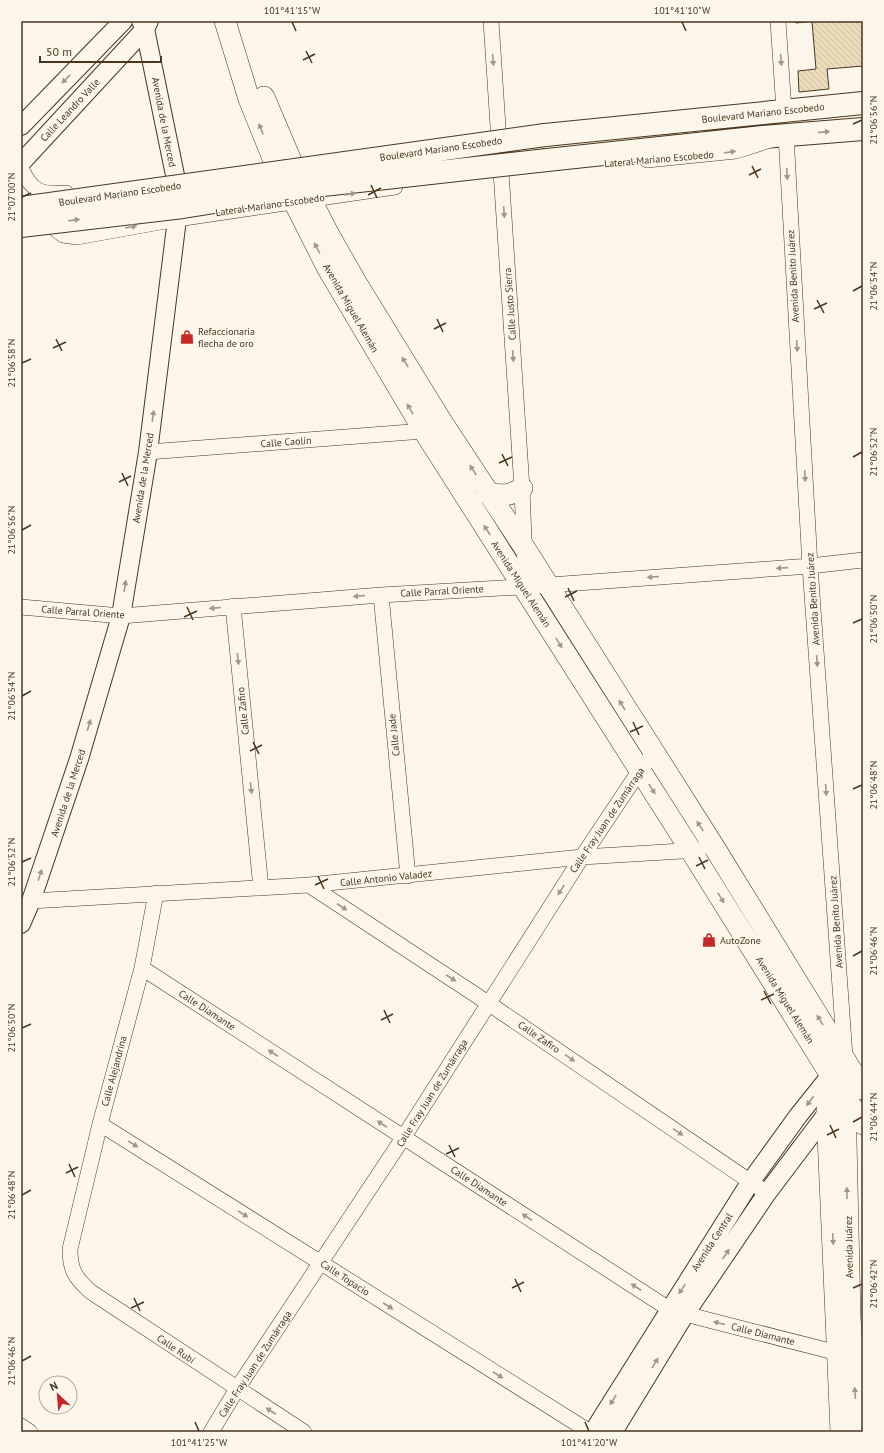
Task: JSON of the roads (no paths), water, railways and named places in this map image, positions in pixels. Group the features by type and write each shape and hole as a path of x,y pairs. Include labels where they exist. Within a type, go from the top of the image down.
{"main road":[{"name":"Avenida Miguel Alemán","path":"225,21 240,72 303,201 328,269 424,432 690,849 838,1068 856,1089 863,1124"},
{"name":"Avenida Miguel Alemán","path":"238,21 266,102 284,164"},
{"name":"Boulevard Mariano Escobedo","path":"21,208 537,132 761,114 863,102"},
{"name":"Boulevard Mariano Escobedo","path":"21,226 183,207 314,186 539,164 786,135 863,129"},
{"name":"Avenida Miguel Alemán","path":"303,201 329,235 353,278 487,492 524,547 653,754 716,850 838,1068"},
{"path":"487,492 505,495 513,494 522,488"},
{"name":"Avenida Juárez","path":"838,1068 827,1112 841,1432"},
{"name":"Avenida Juárez","path":"856,1089 858,1432"}],"street":[{"path":"23,118 123,21"},
{"name":"Calle Justo Sierra","path":"491,21 522,488 524,587"},
{"path":"778,21 784,111"},
{"name":"Calle Leandro Valle","path":"21,163 145,24"},
{"name":"Avenida de la Merced","path":"21,924 31,901 79,759 121,616 148,452 177,219 176,180 145,24"},
{"path":"21,168 27,181 35,190 53,194 176,180 499,135 537,132"},
{"path":"537,132 523,136 520,149 539,164"},
{"name":"Avenida Benito Juárez","path":"786,135 838,1068"},
{"name":"Lateral Mariano Escobedo","path":"21,202 59,232 69,237 177,219 501,174 539,164"},
{"name":"Calle Caolín","path":"148,452 424,432"},
{"name":"Calle Parral Oriente","path":"21,607 121,616 381,594 524,587 810,566 863,560"},
{"name":"Calle Jade","path":"381,594 408,876"},
{"name":"Calle Zafiro","path":"233,606 260,888"},
{"name":"Calle Fray Juan de Zumárraga","path":"211,1432 237,1389 403,1138 488,1002 582,857 640,770 653,754"},
{"name":"Calle Antonio Valadez","path":"31,901 309,886 582,857 690,849 716,850"},
{"name":"Calle Zafiro","path":"309,886 488,1002 767,1193"},
{"name":"Calle Alejandrina","path":"70,1249 100,1124 142,968 156,894"},
{"name":"Calle Diamante","path":"142,968 403,1138 677,1312 838,1353"},
{"name":"Avenida Central","path":"612,1432 750,1181 838,1068"},
{"name":"Avenida Central","path":"592,1432 677,1312 827,1112 856,1089"},
{"name":"Calle Topacio","path":"100,1124 592,1432"},
{"name":"Calle Rubí","path":"70,1249 70,1263 74,1273 79,1282 91,1292 304,1432"},
{"path":"21,1426 30,1432"}],"place":[{"name":"Refaccionaria flecha de oro","path":"187,337"},
{"name":"AutoZone","path":"709,940"}]}
